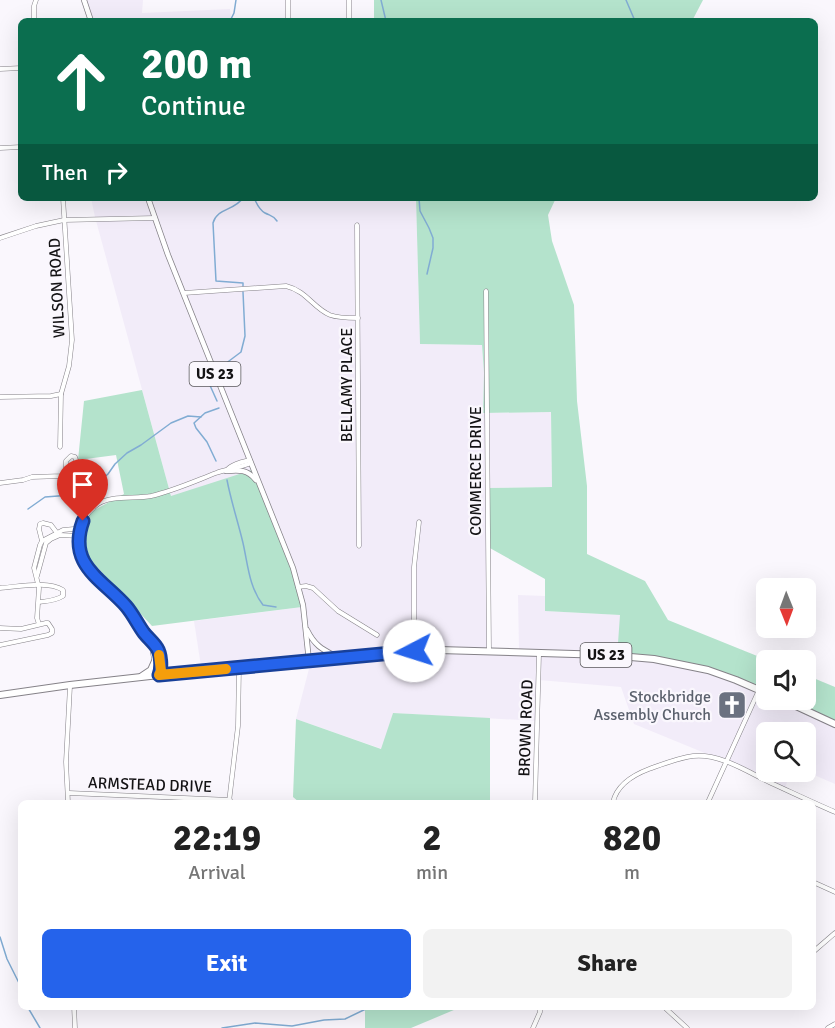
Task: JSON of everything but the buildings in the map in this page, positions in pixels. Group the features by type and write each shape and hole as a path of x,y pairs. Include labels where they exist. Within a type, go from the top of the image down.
{"highway":[{"name":"US 23","path":"309,661 414,651 607,655 659,660 708,670 756,689"},
{"path":"140,677 151,670 155,661"},
{"path":"0,695 140,677 309,661"},
{"path":"805,710 835,724"}],"main road":[{"path":"84,0 90,18"},
{"name":"US 23","path":"149,201 292,568 306,627 309,661"},
{"path":"226,471 240,470 250,473 258,483"},
{"name":"US 23","path":"306,627 317,646 338,657"}],"street":[{"path":"34,18 36,0"},
{"path":"288,0 288,18"},
{"path":"349,0 349,18"},
{"path":"0,69 18,68"},
{"path":"0,148 18,147"},
{"name":"WILSON ROAD","path":"60,447 61,394 69,366 72,340 63,201"},
{"path":"0,238 64,220 155,218"},
{"name":"BELLAMY PLACE","path":"357,225 359,546"},
{"path":"184,293 286,286 305,295 331,316 358,318"},
{"name":"COMMERCE DRIVE","path":"486,291 489,651"},
{"path":"0,397 61,394"},
{"path":"0,483 32,477 66,475 72,473 78,465 75,457 68,457 66,461 66,475"},
{"path":"159,675 161,671 156,647 126,607 88,570 81,553 78,536 83,521 104,500 152,496 219,472 243,466 250,461"},
{"path":"414,651 414,567 419,522"},
{"path":"39,624 37,618 39,585 34,571 42,541 40,524 51,525 57,533"},
{"path":"42,541 69,529 80,531"},
{"path":"37,577 45,545 51,539 60,535 78,536"},
{"path":"0,588 39,585 59,587 63,590 63,596 55,601 39,602"},
{"path":"298,587 306,585 313,588 338,611 377,635"},
{"path":"0,628 21,629 48,623 52,629 52,633 48,635 0,645"},
{"path":"151,642 159,675"},
{"name":"BROWN ROAD","path":"535,800 539,654"},
{"path":"230,800 238,726 239,669"},
{"path":"68,800 66,762 70,685"},
{"path":"709,800 756,697"},
{"path":"613,800 622,785 638,773 693,756 709,756 726,762 809,800"},
{"name":"ARMSTEAD DRIVE","path":"69,793 210,800"},
{"path":"816,803 835,812"},
{"path":"816,883 835,892"},
{"path":"816,949 835,933"},
{"path":"74,1010 75,1028"},
{"path":"533,1028 540,1010"},
{"path":"667,1010 687,1028"},
{"path":"828,1028 835,1024"}],"shaded area":[{"path":"85,0 143,0 142,13 230,9 231,18 91,18"},
{"path":"92,201 416,201 420,344 482,345 483,413 551,412 552,487 489,488 489,651 519,650 518,595 545,596 545,611 620,615 687,664 756,687 756,710 810,710 835,721 835,784 816,776 816,722 756,722 756,776 634,724 621,687 539,680 539,721 393,713 382,749 296,719 311,661 202,673 194,621 302,607 171,496"},
{"path":"770,782 787,782 785,789"}],"green space":[{"path":"374,0 703,0 694,18 374,18"},
{"path":"416,201 555,201 548,215 552,241 574,305 577,401 587,486 587,554 645,581 668,620 756,656 756,687 687,664 617,657 620,615 545,611 545,579 488,547 489,488 552,487 551,412 483,413 482,345 420,344"},
{"path":"142,390 171,496 255,469 287,553 302,607 152,626 82,551 89,513 124,494 116,455 78,460 84,401"},
{"path":"816,679 835,687 835,721 810,710 816,710"},
{"path":"393,713 490,718 490,800 297,800 293,797 296,719 381,749"},
{"path":"365,1010 454,1010 411,1028 365,1028"}],"waterway":[{"path":"232,18 236,0"},
{"path":"381,0 385,18"},
{"path":"626,0 634,18"},
{"path":"240,201 218,215 213,223 216,281 243,283 243,286"},
{"path":"255,201 261,210 277,221"},
{"path":"419,201 420,211 433,238 427,274"},
{"path":"220,370 241,352 245,336 243,292"},
{"path":"212,377 208,381 217,401"},
{"path":"216,461 194,423 205,413 219,408"},
{"path":"28,509 45,497 71,495 100,481 127,453 171,423 188,416 201,417"},
{"path":"227,480 255,591 263,605 276,607"},
{"path":"0,937 7,959 18,981"},
{"path":"29,1010 40,1028"},
{"path":"222,1028 255,1023 292,1026 345,1019 364,1010"}],"slow traffic":[{"path":"159,655 161,671 159,675 226,669"}],"place":[{"name":"Stockbridge Assembly Church","path":"732,705"}],"route":[{"path":"83,521 78,541 88,570 126,607 156,647 160,661 159,675 414,651"}]}
